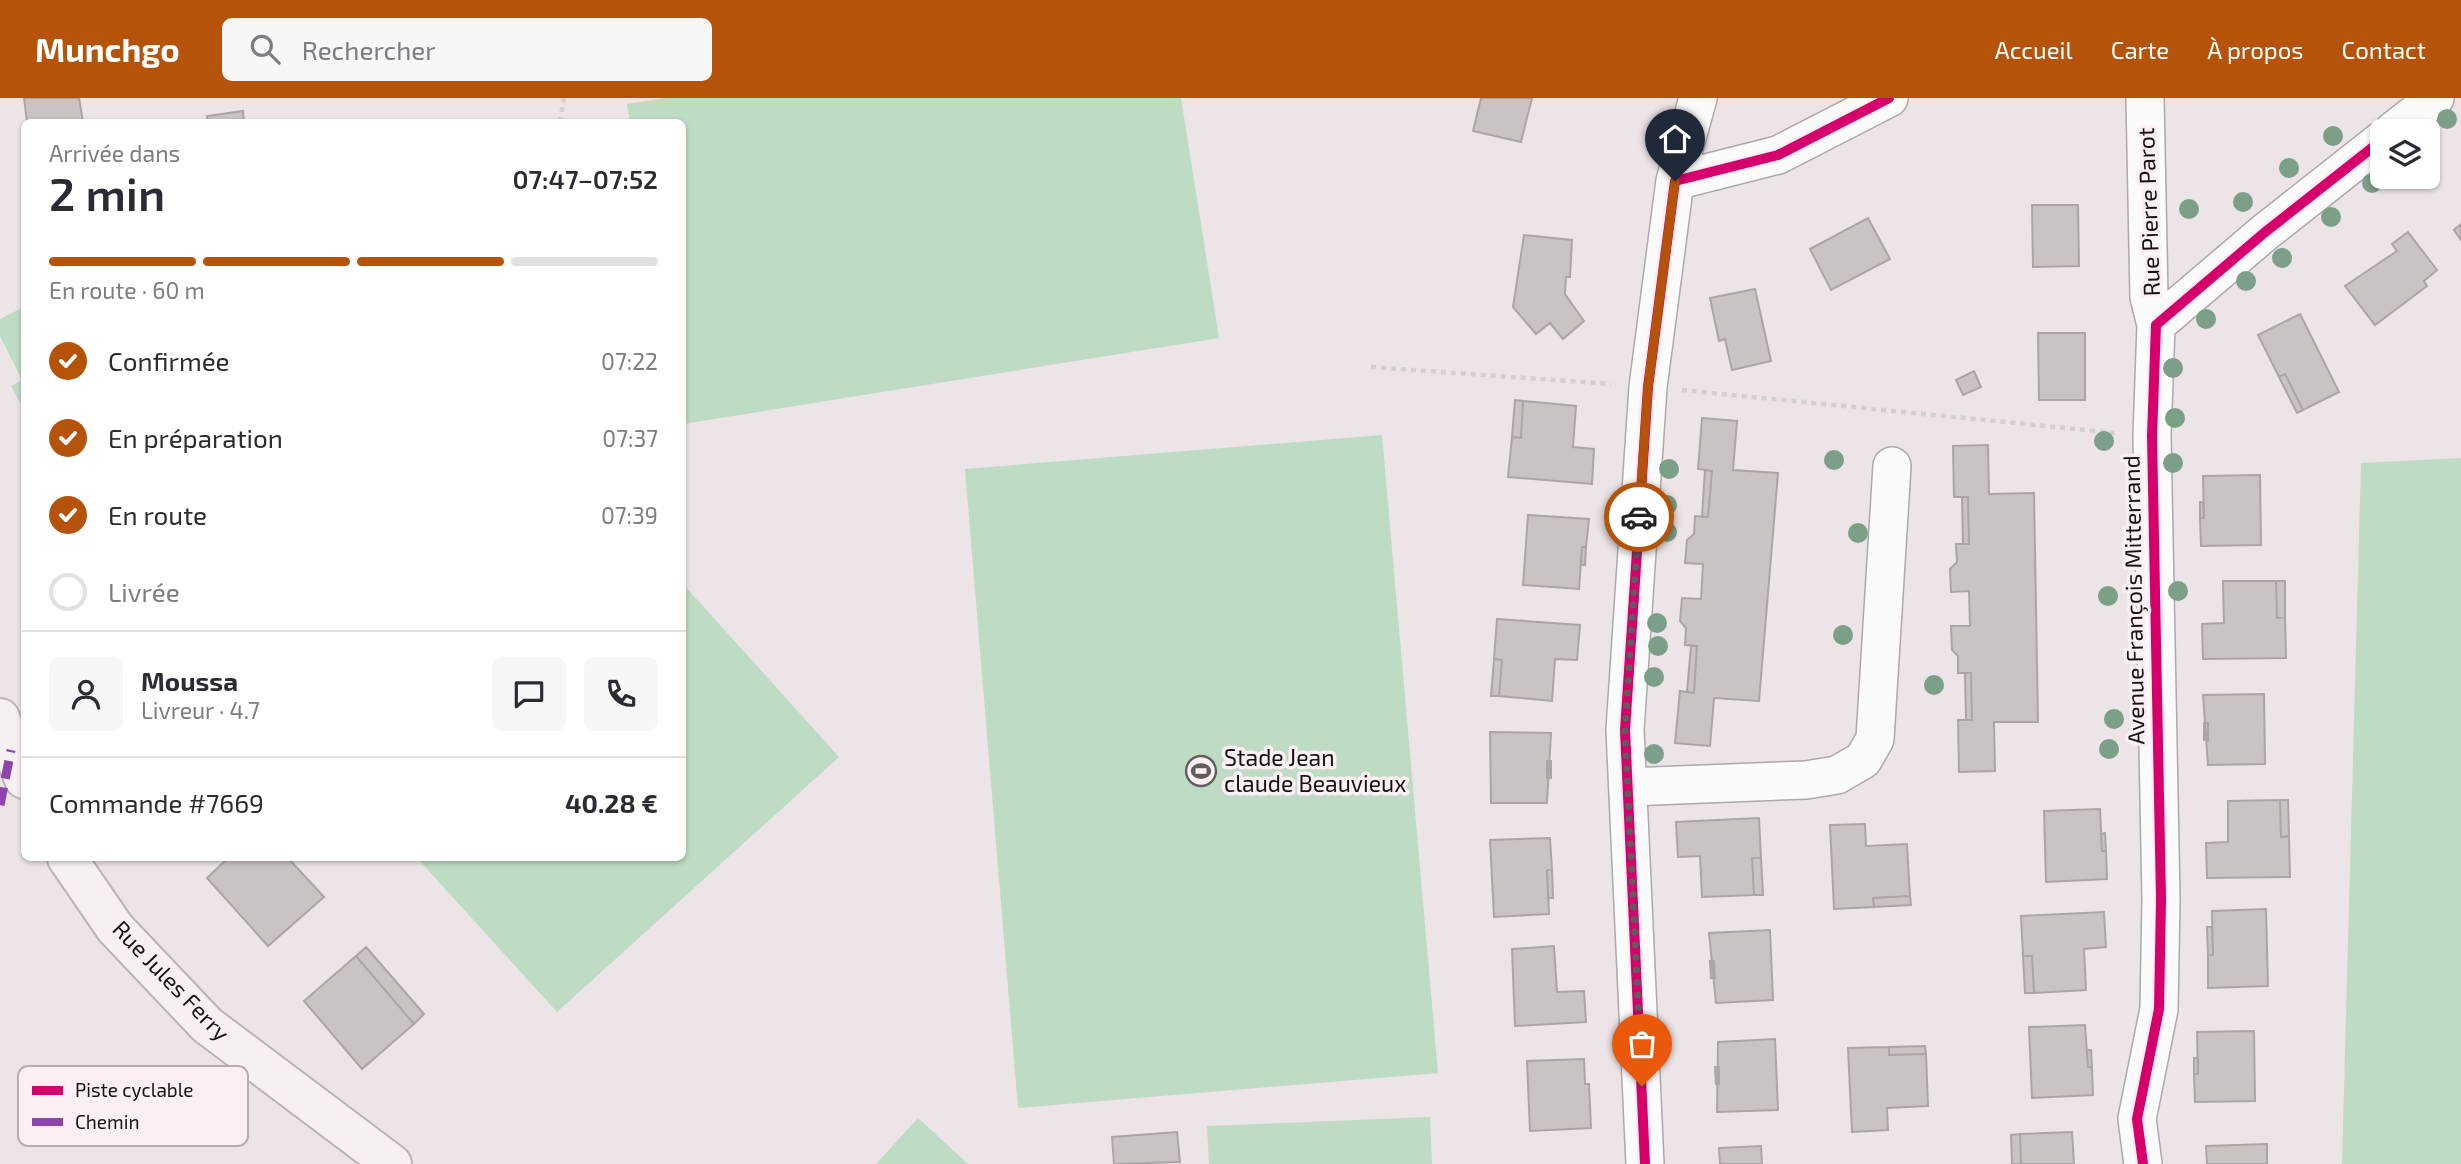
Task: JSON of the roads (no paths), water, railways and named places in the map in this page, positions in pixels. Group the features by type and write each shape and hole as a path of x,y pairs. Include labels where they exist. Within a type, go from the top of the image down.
{"main road":[{"path":"0,718 21,771"},
{"name":"Rue Jules Ferry","path":"69,861 115,928 207,1025 392,1164"}],"street":[{"path":"1645,1164 1625,730 1648,387 1675,181 1699,98"},
{"path":"1675,181 1778,155 1889,98"},
{"name":"Rue Pierre Parot","path":"2146,98 2148,297 2156,325"},
{"path":"2408,119 2435,98"},
{"path":"2156,325 2264,233 2370,149"},
{"name":"Avenue François Mitterrand","path":"2143,1164 2137,1119 2159,1009 2161,899 2152,436 2156,325"},
{"path":"1628,787 1805,780 1837,775 1863,760 1875,739 1892,466"}],"place":[{"name":"Stade Jean claude Beauvieux","path":"1201,771"}]}
